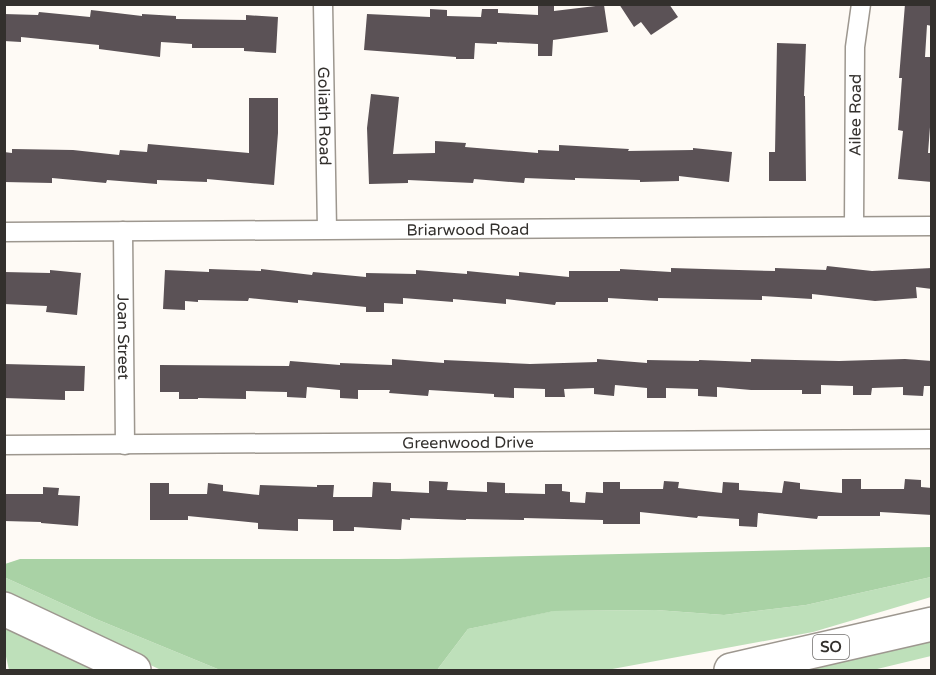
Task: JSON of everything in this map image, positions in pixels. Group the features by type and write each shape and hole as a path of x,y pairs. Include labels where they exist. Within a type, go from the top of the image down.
{"highway":[{"path":"4,609 134,670"},
{"name":"SO","path":"731,670 932,624"}],"street":[{"name":"Goliath Road","path":"323,4 327,229"},
{"name":"Ailee Road","path":"854,226 855,47 861,4"},
{"name":"Briarwood Road","path":"4,232 932,226"},
{"name":"Joan Street","path":"123,231 125,445"},
{"name":"Greenwood Drive","path":"4,445 932,439"}],"green space":[{"path":"931,547 931,577 806,605 724,615 656,610 554,611 468,629 437,670 220,670 96,619 4,577 5,564 20,559 398,559"},
{"path":"4,577 96,619 220,670 161,670 5,596"},
{"path":"931,577 931,597 813,632 607,670 437,670 468,629 553,611 656,610 724,615 806,605"},
{"path":"4,616 119,670 9,670 5,652"},
{"path":"931,638 931,656 873,670 796,670"}],"building":[{"path":"619,4 669,4 678,17 651,35 641,22 634,27"},
{"path":"905,4 932,4 932,26 927,25 925,57 932,57 932,101 928,153 932,160 932,182 898,179 903,131 898,130 902,78 899,78"},
{"path":"538,5 554,6 554,11 604,5 608,32 553,40 552,56 538,56 538,44 497,42 497,44 475,43 474,59 364,50 367,14 430,17 430,9 447,10 447,16 481,17 482,9 498,9 498,13 538,15"},
{"path":"91,10 142,16 142,14 176,16 176,19 246,20 246,15 278,17 276,53 244,51 244,48 192,48 192,44 161,42 160,57 99,49 99,45 21,37 21,42 4,41 4,14 38,15 39,12 90,17"},
{"path":"777,43 806,44 804,96 806,181 769,181 769,152 775,152"},
{"path":"371,94 399,97 393,154 435,153 435,141 466,143 465,147 538,153 538,150 559,151 559,145 629,149 628,151 693,150 693,148 732,152 729,182 679,176 679,181 525,178 524,183 474,179 473,183 408,180 408,183 369,184 367,128"},
{"path":"249,98 278,98 274,185 207,179 207,182 157,180 157,184 107,180 106,183 52,178 52,183 4,182 4,152 12,153 12,149 73,150 119,155 120,150 147,152 148,144 249,153"},
{"path":"827,266 872,271 932,268 932,289 916,287 917,298 875,301 812,294 812,299 762,296 762,300 658,298 658,301 608,298 608,302 556,302 555,305 506,299 506,304 453,299 453,302 403,298 403,304 384,303 384,312 366,312 366,307 249,298 248,301 185,301 185,310 163,309 165,270 209,272 209,269 261,271 261,269 312,275 313,272 366,277 366,273 416,274 416,270 467,274 467,271 519,276 519,272 569,277 569,271 620,271 620,269 671,272 671,268 775,271 775,268 826,270"},
{"path":"50,270 81,273 77,315 46,312 47,306 4,304 4,272 50,273"},
{"path":"392,359 444,363 444,360 530,364 597,362 597,359 647,363 647,360 751,362 751,359 839,361 905,359 932,361 932,386 924,386 923,396 903,395 903,387 872,388 871,395 853,395 853,386 821,385 821,394 802,394 802,390 717,387 717,397 698,396 698,389 666,388 666,398 647,398 647,388 615,385 614,396 594,394 594,388 564,389 565,397 545,397 545,389 514,388 514,398 494,397 494,394 429,390 428,396 389,393 390,390 358,390 358,399 340,398 340,390 307,387 306,398 287,397 287,392 246,391 246,399 179,399 179,392 160,392 160,365 289,366 290,361 340,365 340,363 392,365"},
{"path":"4,364 85,366 84,391 65,391 65,400 4,398"},
{"path":"842,479 861,479 861,489 904,489 905,479 921,480 921,487 932,488 932,515 880,512 880,516 818,516 817,519 758,513 757,527 739,526 739,519 698,516 697,518 640,512 640,524 603,524 603,520 410,518 410,520 402,519 401,530 354,527 354,531 333,531 333,520 298,519 298,531 258,529 258,523 188,516 188,520 150,520 150,483 169,483 169,494 207,494 208,483 223,485 223,491 259,495 260,485 317,487 317,485 334,485 333,497 372,497 373,482 391,483 391,491 429,493 429,481 448,482 447,490 487,492 487,482 505,483 505,493 545,494 545,484 562,484 562,491 570,492 570,502 585,503 586,492 603,493 603,482 620,482 620,489 663,489 664,481 679,482 678,488 722,493 723,482 739,483 739,490 782,493 784,481 800,483 800,489 842,493"},
{"path":"43,487 59,488 58,495 80,496 78,526 4,521 4,494 43,494"}]}
